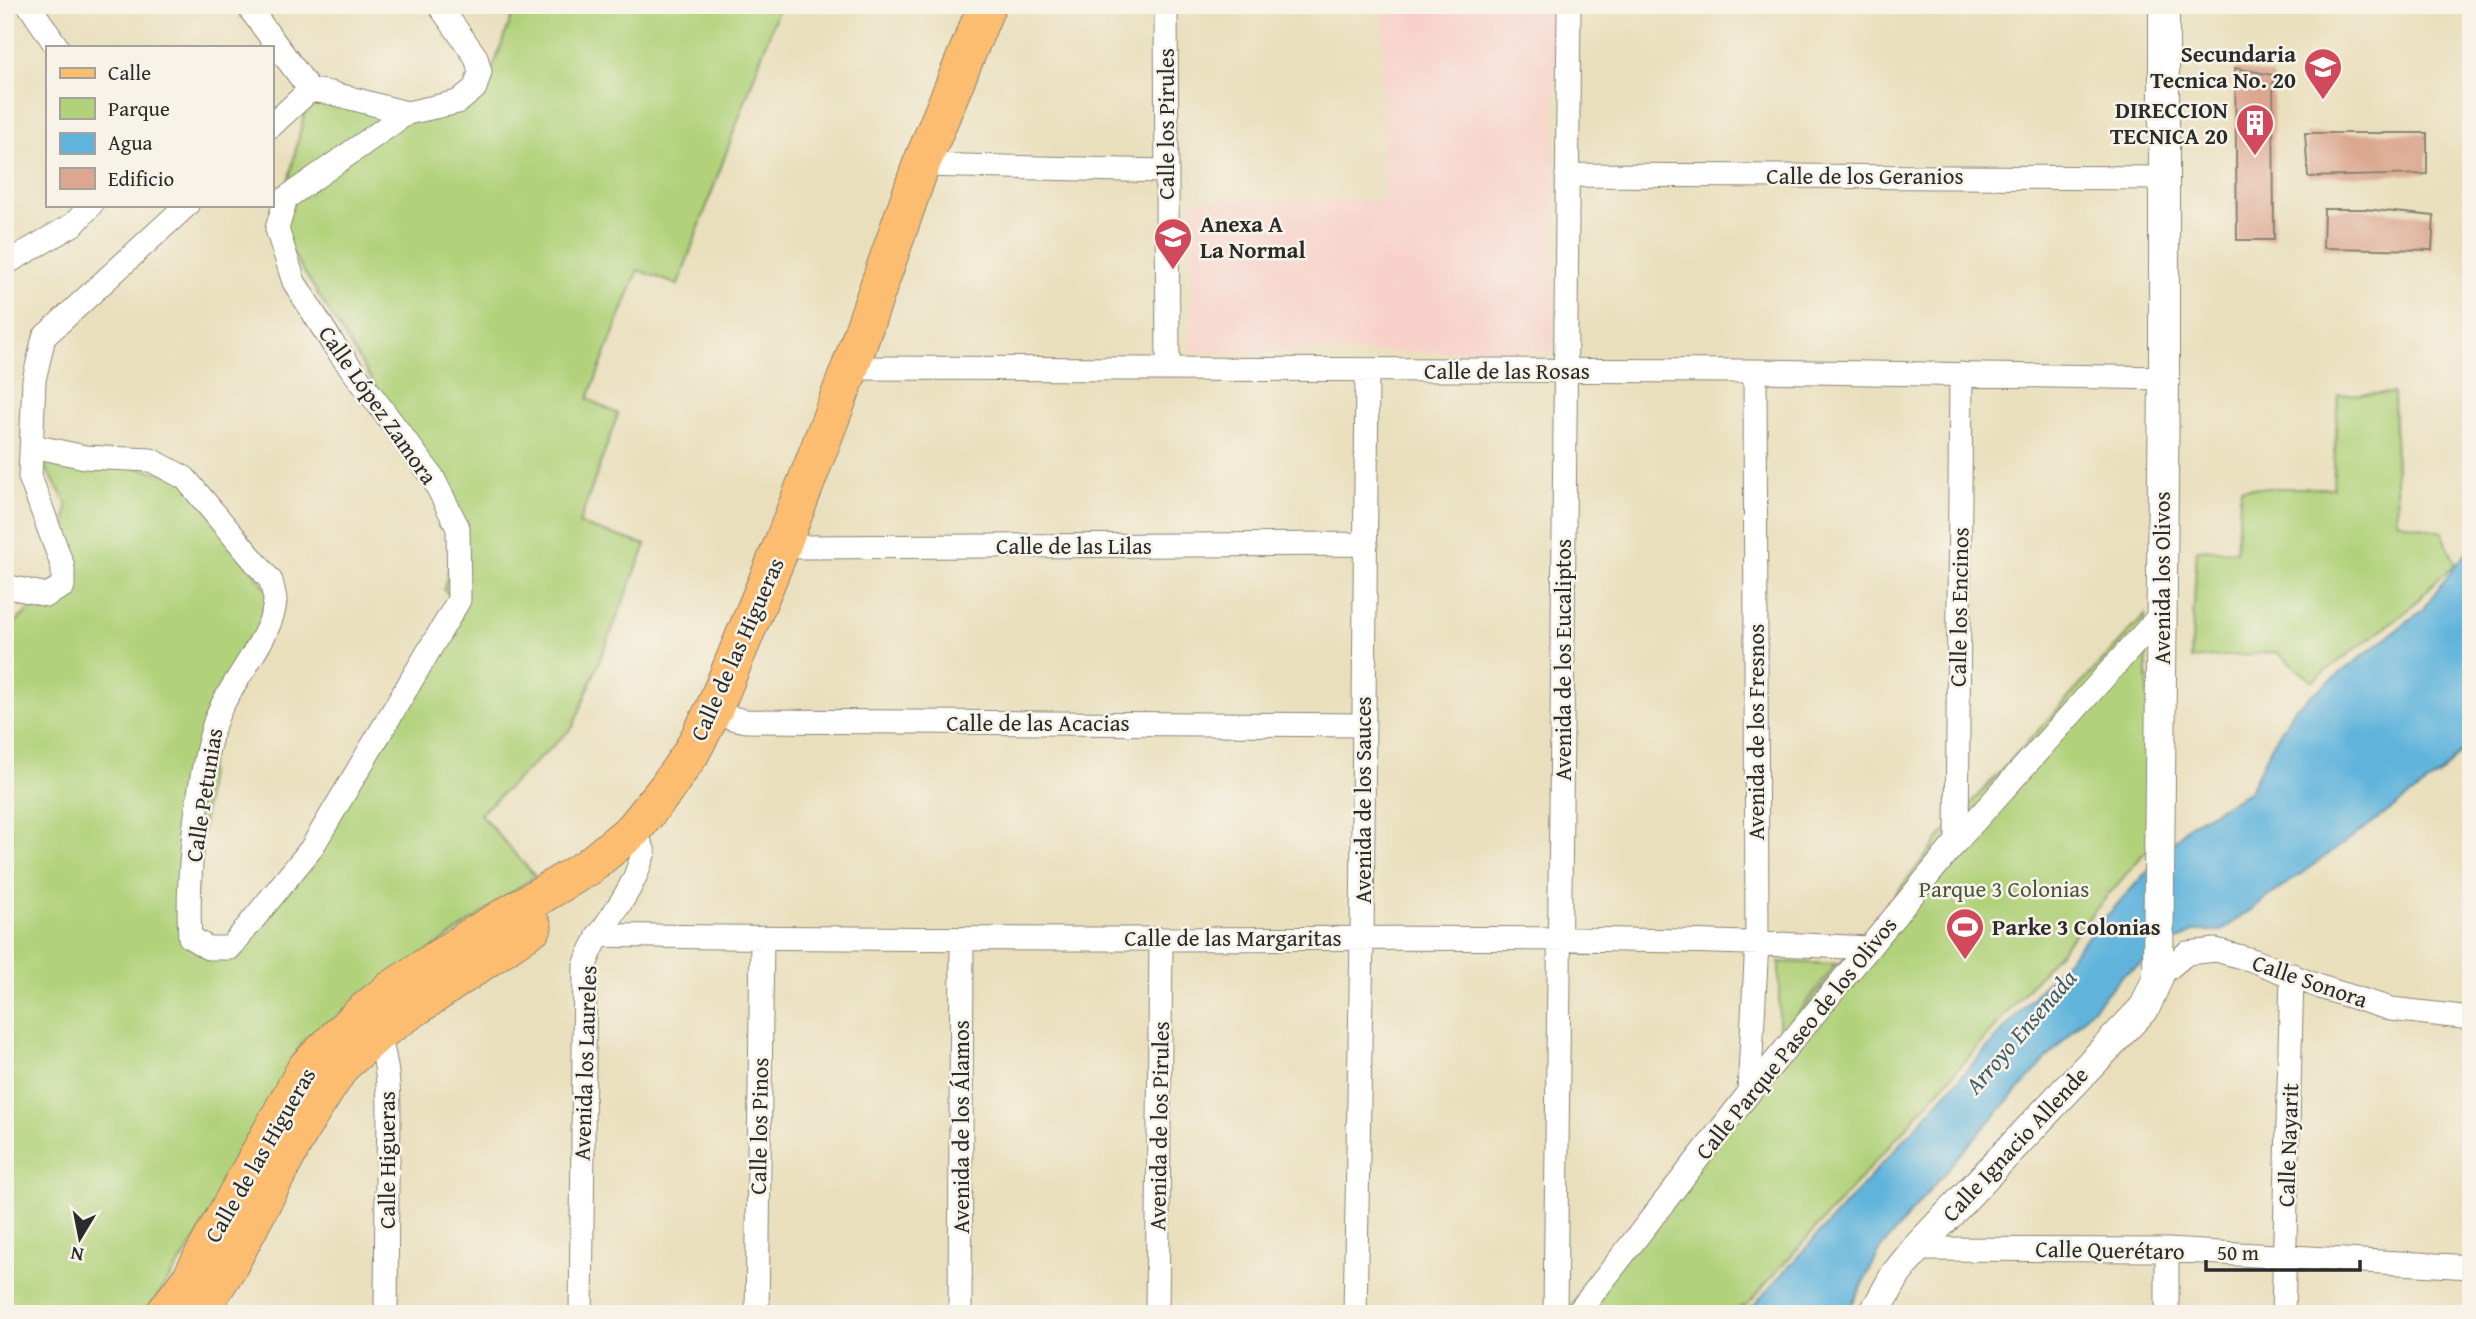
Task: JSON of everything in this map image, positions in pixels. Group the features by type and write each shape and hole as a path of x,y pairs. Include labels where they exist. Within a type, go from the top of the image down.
{"main road":[{"name":"Calle de las Higueras","path":"198,1314 230,1264 321,1094 389,991 474,935 639,840 666,789 723,713 792,546 860,368 987,5"},
{"name":"Calle de las Higueras","path":"932,165 1008,5"},
{"name":"Calle de las Higueras","path":"164,1314 191,1278 306,1068 370,1023"}],"street":[{"path":"29,5 56,46"},
{"path":"45,5 72,46"},
{"path":"247,5 310,90 407,113 458,102 474,88 480,72 476,57 439,5"},
{"name":"Calle los Pirules","path":"1166,5 1168,369"},
{"name":"Avenida de los Eucaliptos","path":"1555,1314 1562,939 1564,371 1569,5"},
{"name":"Avenida los Olivos","path":"2158,977 2164,378 2164,5"},
{"path":"273,124 310,90"},
{"name":"Calle López Zamora","path":"230,948 311,849 460,600 458,528 432,476 333,344 294,282 277,229 286,198 407,113"},
{"path":"932,165 1166,170"},
{"name":"Calle de los Geranios","path":"1567,175 2163,178"},
{"path":"5,264 74,224 90,206"},
{"path":"5,586 47,595 63,586 63,567 30,477 34,380 44,338 186,206"},
{"name":"Calle de las Rosas","path":"860,368 1755,371 2164,378"},
{"name":"Avenida de los Sauces","path":"1355,1314 1362,938 1367,371"},
{"name":"Avenida de los Fresnos","path":"1749,1093 1757,942 1755,371"},
{"name":"Calle los Encinos","path":"1957,841 1961,373"},
{"name":"Calle Petunias","path":"33,446 85,457 151,460 185,478 271,581 275,601 268,626 214,723 198,801 188,906 190,937 208,948 230,948"},
{"name":"Calle de las Lilas","path":"792,546 1366,544"},
{"name":"Calle Parque Paseo de los Olivos","path":"1577,1314 1749,1093 1957,841 2162,613"},
{"name":"Calle de las Acacias","path":"723,713 746,721 1364,725"},
{"name":"Avenida los Laureles","path":"581,1314 585,966 598,936 632,884 639,840"},
{"name":"Calle de las Margaritas","path":"598,936 762,939 1562,939 1757,942 1868,948"},
{"name":"Calle los Pinos","path":"757,1314 762,939"},
{"name":"Avenida de los Álamos","path":"960,1314 962,939"},
{"name":"Avenida de los Pirules","path":"1157,1314 1161,939"},
{"name":"Calle Sonora","path":"2158,977 2187,953 2216,950 2391,1009 2471,1018"},
{"name":"Calle Nayarit","path":"2283,1314 2292,975"},
{"name":"Calle Ignacio Allende","path":"1874,1314 1896,1274 1916,1249 2145,1007 2158,977"},
{"name":"Calle Higueras","path":"370,1023 383,1050 388,1089 386,1314"},
{"name":"Calle Querétaro","path":"1916,1249 2168,1250 2471,1267"},
{"path":"2167,1314 2168,1250"}],"shaded area":[{"path":"1383,5 1554,5 1554,352 1192,352 1192,200 1383,200"}],"green space":[{"path":"516,5 780,5 678,285 638,270 588,399 618,414 579,524 646,545 573,727 480,814 535,876 303,1041 197,1238 144,1314 5,1314 5,631 47,595 63,567 67,504 33,446 185,478 275,601 214,723 191,937 230,948 311,849 459,601 444,590 458,528 432,476 277,229 310,90 407,113 483,95"},
{"path":"2394,393 2397,521 2442,532 2456,565 2408,610 2312,681 2277,652 2191,659 2197,549 2236,551 2241,488 2333,488 2338,395"},
{"name":"Parque 3 Colonias","path":"2145,615 2153,843 1975,1050 1748,1304 1728,1314 1564,1314 1947,829"},
{"path":"1779,962 1836,964 1779,1038"}],"water":[{"name":"Arroyo Ensenada","path":"2471,546 2471,740 2442,773 2221,931 2194,931 2123,975 1960,1154 1882,1247 1847,1314 1739,1314 1755,1304 2190,824 2249,792 2272,745 2295,708 2421,611"}],"building":[{"name":"DIRECCION TECNICA 20","path":"2235,68 2273,75 2274,240 2237,240"},
{"path":"2305,133 2427,133 2427,174 2308,177"},
{"path":"2324,209 2364,209 2434,216 2432,250 2323,248"}],"place":[{"name":"Secundaria Tecnica No. 20","path":"2323,101"},
{"name":"DIRECCION TECNICA 20","path":"2255,157"},
{"name":"Anexa A La Normal","path":"1173,271"},
{"name":"Parke 3 Colonias","path":"1965,961"}]}
